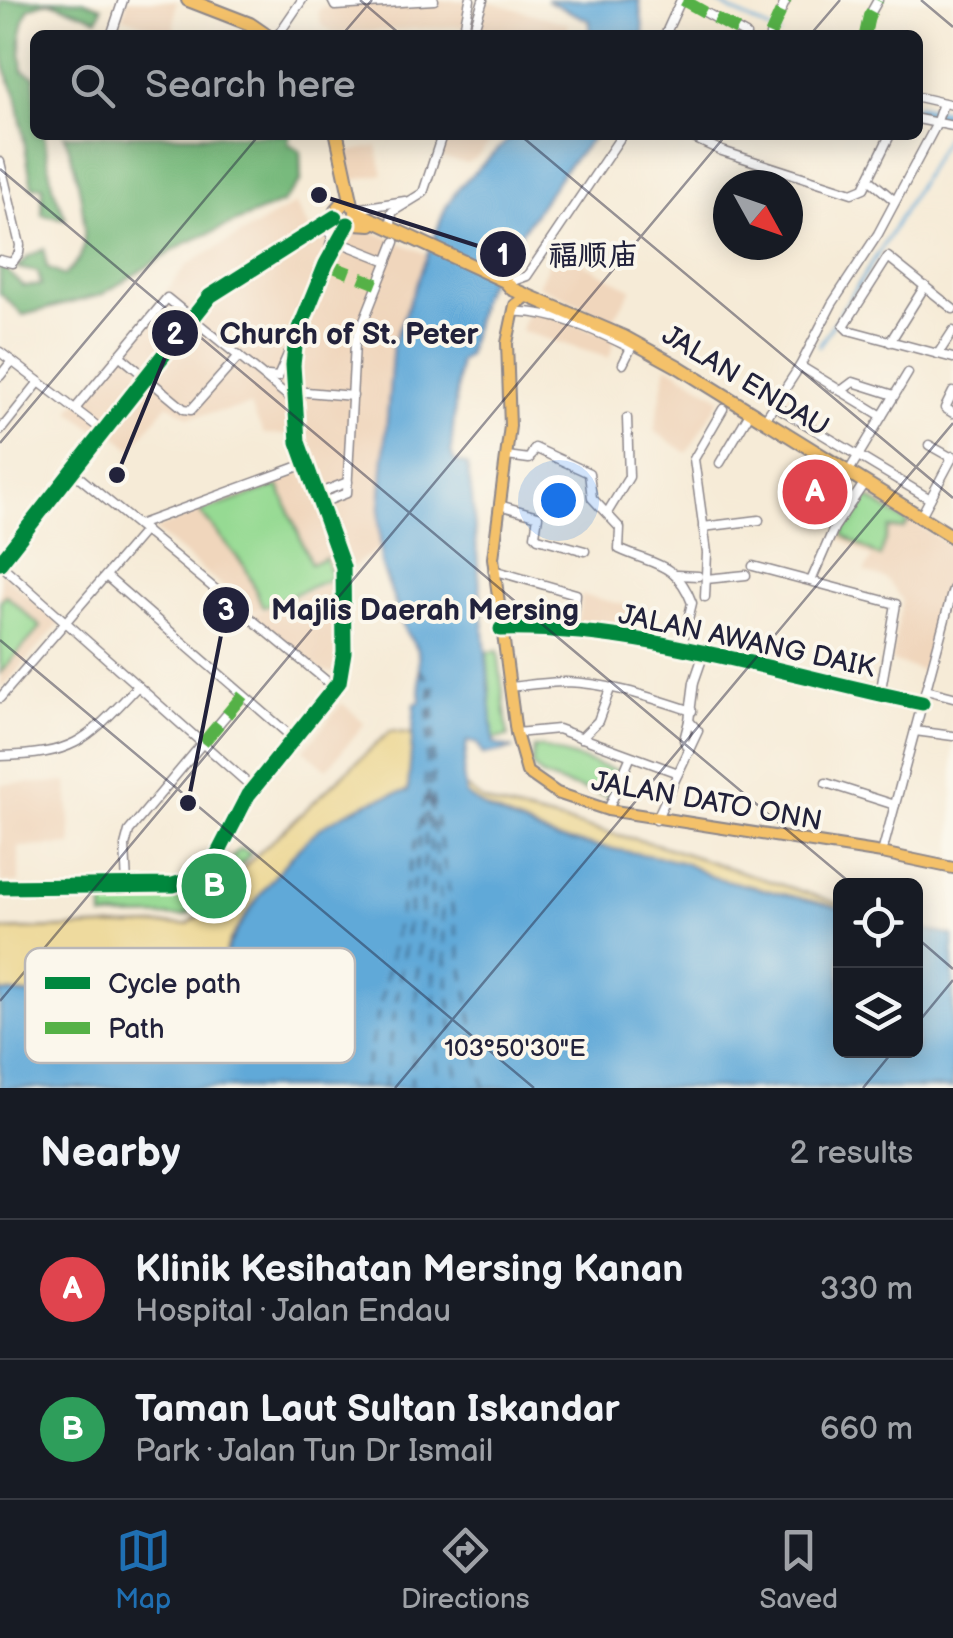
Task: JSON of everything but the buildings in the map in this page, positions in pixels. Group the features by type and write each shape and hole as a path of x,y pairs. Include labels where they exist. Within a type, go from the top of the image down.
{"highway":[{"path":"188,0 257,30"},
{"path":"204,0 269,30"},
{"path":"335,140 349,213"},
{"name":"JALAN ENDAU","path":"349,213 627,332 723,396 771,410 953,528"},
{"name":"JALAN ENDAU","path":"528,287 677,366 865,482 925,508 953,537"}],"main road":[{"name":"JALAN DATO ONN","path":"510,284 514,309 507,342 511,406 494,570 516,733 522,765 531,777 557,793 608,810 882,853 953,868"},
{"path":"514,309 528,287"}],"street":[{"path":"113,30 123,0"},
{"path":"281,30 302,0"},
{"path":"332,0 335,6 434,0"},
{"path":"466,24 470,0"},
{"path":"474,30 483,0"},
{"path":"667,30 682,0 737,30"},
{"path":"773,30 786,0"},
{"path":"866,30 868,16 878,0"},
{"path":"771,410 800,366 824,317 872,244 946,104"},
{"path":"923,120 953,126"},
{"path":"319,498 347,493 354,342 397,236 392,212 416,199 425,188 440,140"},
{"path":"528,287 619,140"},
{"path":"699,140 722,151 852,192 862,190 870,180 886,140"},
{"path":"0,162 20,250 12,263 0,260"},
{"path":"870,180 895,200"},
{"path":"254,788 0,564 215,290 349,213 416,199"},
{"path":"326,264 349,213"},
{"path":"257,371 276,379 295,342 333,238 328,231 285,248"},
{"path":"338,242 387,261"},
{"path":"953,310 888,257 844,326 953,358"},
{"path":"890,342 924,286"},
{"path":"0,887 183,885 202,876 212,865 236,813 335,688 343,670 343,566 298,442 292,401 167,298 74,409"},
{"path":"514,309 609,333"},
{"path":"938,354 953,331"},
{"path":"273,384 289,390 295,342"},
{"path":"622,364 632,345"},
{"path":"0,352 102,430"},
{"path":"119,355 184,409 191,410 239,356"},
{"path":"0,376 12,361"},
{"path":"293,364 298,442"},
{"path":"800,366 882,416"},
{"path":"855,461 908,373"},
{"path":"0,432 39,382"},
{"path":"841,391 853,382 894,395"},
{"path":"294,391 353,396"},
{"path":"953,392 945,408 953,413"},
{"path":"705,597 704,528 694,459 723,396"},
{"path":"720,463 744,408"},
{"path":"607,513 629,478 627,418"},
{"path":"925,508 952,457 929,445"},
{"path":"506,456 529,459 535,448 590,475 592,498 620,528 619,549 660,563 677,575 692,600 681,648"},
{"path":"0,698 106,576 142,528 305,464"},
{"path":"73,472 335,688"},
{"path":"319,498 348,482"},
{"path":"811,581 834,528 865,482"},
{"path":"499,505 538,516 538,538 586,552"},
{"path":"704,528 759,520"},
{"path":"752,566 896,604 880,694"},
{"path":"494,570 576,594 573,630"},
{"path":"677,575 702,578 746,574"},
{"path":"106,576 294,739"},
{"path":"882,853 953,589"},
{"name":"JALAN AWANG DAIK","path":"501,629 573,630 681,648 922,703"},
{"path":"656,820 689,752 684,740 694,682 704,653"},
{"path":"321,677 336,676 343,670"},
{"path":"510,687 567,682 670,702 690,716"},
{"path":"0,756 52,753 79,743 138,686"},
{"path":"581,738 598,721 610,689"},
{"path":"926,690 953,697"},
{"path":"128,886 127,834 243,695"},
{"path":"516,733 552,728 678,773"},
{"path":"915,731 953,736"},
{"path":"608,810 630,758"},
{"path":"826,783 894,806"}],"shaded area":[{"path":"128,0 176,1 174,30 160,30 123,17"},
{"path":"397,0 472,0 467,26 391,30 329,30 321,25 318,11 322,7"},
{"path":"484,0 569,24 567,30 475,30"},
{"path":"443,140 492,140 466,163 438,157"},
{"path":"377,146 383,174 350,181 344,153"},
{"path":"295,204 316,240 362,227 427,254 393,344 378,549 339,576 253,612 155,530 301,471 289,435 264,434 250,406 190,417 168,404 131,449 111,432 94,429 70,411 188,264"},
{"path":"556,249 632,289 613,320 538,285"},
{"path":"528,308 615,338 609,358 521,331"},
{"path":"667,365 721,398 687,453 654,431"},
{"path":"869,494 953,547 953,560 922,671 891,661 902,600 886,579 864,572 872,558 840,538 838,530 861,496"},
{"path":"0,572 59,624 0,690"},
{"path":"338,579 339,664 335,673 320,671 253,614"},
{"path":"582,595 638,608 633,635 576,627"},
{"path":"342,703 365,723 327,769 304,750"},
{"path":"67,782 72,845 19,847 19,883 0,883 0,784"}],"green space":[{"path":"0,0 81,0 102,7 98,19 50,1 29,8 22,31 23,71 30,74 30,140 45,140 52,185 66,219 42,215 43,186 32,187 16,92 4,61"},
{"path":"66,140 289,140 300,151 301,181 282,203 186,243 101,295 23,315 0,293 0,264 23,286 41,285 38,272 17,268 28,257 44,249 47,268 64,276 79,259 84,231"},
{"path":"279,486 311,564 325,558 333,578 263,607 245,567 200,512"},
{"path":"869,498 908,523 903,529 889,528 880,557 844,536 843,530 863,500"},
{"path":"6,595 41,627 0,673 0,601"},
{"path":"498,651 508,737 493,739 487,652"},
{"path":"534,748 622,772 611,797 542,776 532,766"},
{"path":"240,849 251,853 205,906 183,916 103,917 103,893 191,893 215,881"}],"sand":[{"path":"390,731 414,734 408,791 351,811 304,846 264,890 227,948 25,948 25,994 0,992 0,930 188,924 208,909 247,864"},
{"path":"463,785 495,805 659,845 833,902 833,906 712,877 684,863 556,839 481,806 466,795"}],"water":[{"path":"546,0 639,0 643,30 589,30 590,21"},
{"path":"508,140 591,140 565,169 496,269 482,293 467,355 459,362 451,451 454,461 467,465 472,498 494,744 514,749 483,755 478,744 467,741 463,775 466,795 490,811 556,839 684,863 712,877 833,906 833,1058 923,1058 923,929 953,936 953,1088 0,1088 0,992 25,994 25,1063 355,1063 355,948 228,948 261,893 309,838 342,815 408,791 415,704 421,701 418,650 405,631 381,563 379,519 393,344 446,207 459,187"}],"waterway":[{"path":"711,0 770,30"},
{"path":"923,110 953,116"},
{"path":"819,346 947,135"}],"ferry route":[{"path":"419,669 435,687 433,800 484,1088"},
{"path":"362,1088 424,801 430,688 423,674"},
{"path":"432,686 429,800 437,1088"},
{"path":"411,1088 428,791"},
{"path":"384,1088 426,797"},
{"path":"431,800 458,1088"}],"marked path":[{"path":"683,0 737,30"},
{"path":"772,30 786,0"},
{"path":"866,30 878,0"},
{"path":"326,264 377,284"},
{"path":"203,743 243,695"}],"cycle path":[{"path":"0,563 210,296 335,217"},
{"path":"0,887 173,885 202,876 212,865 248,795 339,682 344,652 343,567 298,442 293,365 296,338 326,264 348,224"},
{"path":"501,629 608,635 660,644 922,703"}],"place":[{"name":"福顺庙","path":"319,195"},
{"name":"Church of St. Peter","path":"117,475"},
{"name":"Klinik Kesihatan Mersing Kanan","path":"815,492"},
{"name":"Majlis Daerah Mersing","path":"188,803"},
{"name":"Taman Laut Sultan Iskandar","path":"214,886"}]}
